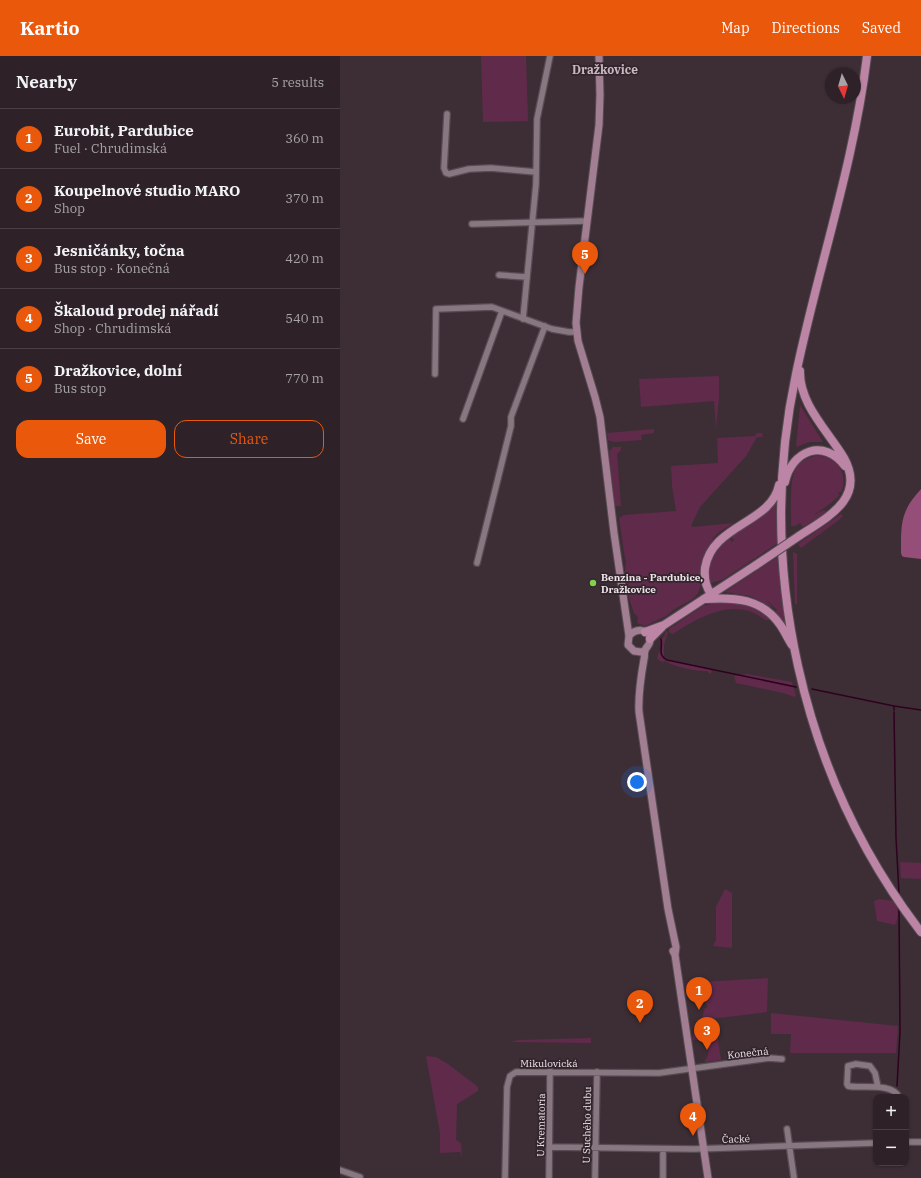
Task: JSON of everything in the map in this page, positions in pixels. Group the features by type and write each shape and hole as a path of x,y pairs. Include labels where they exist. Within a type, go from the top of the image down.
{"main road":[{"path":"599,56 599,125 576,312 577,332 580,349 600,417 614,533 629,636 628,646 637,652 645,651"},
{"path":"867,56 847,165 801,351 789,410 781,500 782,540 785,583 795,651 811,716 834,779 863,840 896,896 921,932"},
{"path":"675,955 676,948 668,909 640,712 639,701 645,651 650,643 650,639 664,625 828,517 846,500 850,492 849,467 812,411 803,394 800,380 801,351"},
{"path":"781,500 786,476 791,465 797,458 806,453 819,450 832,454 843,463 850,478"},
{"path":"711,594 706,585 705,575 710,552 722,538 770,504 778,491 783,464"},
{"path":"703,599 732,598 760,606 776,619 795,651"},
{"path":"626,617 636,630 645,632 664,625"},
{"path":"629,636 636,630"},
{"path":"645,632 650,639"},
{"path":"637,652 643,667"},
{"path":"668,909 669,931 675,955 708,1178"}],"street":[{"path":"523,319 533,221 537,119 550,56"},
{"path":"447,114 444,168 446,173 449,174 469,169 491,168 536,172"},
{"path":"472,224 533,221 587,221"},
{"path":"499,275 527,276"},
{"path":"435,374 436,308 492,307 523,319 565,332 577,332"},
{"path":"463,419 502,311"},
{"path":"477,563 511,426 511,417 545,326"},
{"name":"Konečná","path":"692,1069 769,1058 782,1059"},
{"path":"878,1087 875,1074 870,1066 856,1064 848,1066 848,1086 878,1087 897,1094"},
{"name":"Mikulovická","path":"505,1178 508,1082 510,1076 516,1072 550,1071 658,1073 692,1069"},
{"name":"U Krematoria","path":"549,1178 550,1071"},
{"name":"U Suchého dubu","path":"595,1178 597,1072"},
{"path":"787,1129 794,1178"},
{"path":"909,1142 921,1142"},
{"name":"Čacké","path":"550,1146 704,1149 873,1143"},
{"path":"663,1149 663,1178"},
{"path":"340,1170 361,1178"}],"shaded area":[{"path":"481,56 526,56 528,121 483,122"},
{"path":"719,376 719,398 716,429 714,401 641,407 639,379"},
{"path":"800,405 823,442 809,442 796,447"},
{"path":"654,429 654,433 641,435 642,440 614,442 608,440 607,433"},
{"path":"757,433 762,433 763,437 757,437 746,456 700,507 691,526 734,523 719,532 712,539 714,540 702,562 698,593 692,599 667,614 668,615 645,626 637,623 638,617 634,613 628,595 625,571 626,562 619,518 624,515 676,511 672,486 671,466 718,463 717,438 755,436"},
{"path":"613,447 621,447 621,450 617,454 621,506 615,506 609,452"},
{"path":"815,456 828,457 838,465 841,469 843,478 843,488 838,494 840,495 814,515 824,510 826,512 803,527 800,523 795,526 791,526 791,492 794,474 801,462"},
{"path":"921,489 921,559 904,557 901,553 903,519 909,505"},
{"path":"776,502 778,543 722,580 711,583 709,577 710,565 720,547 729,538 732,542 734,540 731,536 762,516"},
{"path":"841,514 843,516 839,520 801,548 798,544"},
{"path":"793,552 797,554 797,604 795,604"},
{"path":"779,556 786,626 775,613 777,610 766,599 773,608 750,596 725,592"},
{"path":"724,601 748,605 770,618 770,620 765,620 754,613 730,609 706,615 673,634 669,632 669,629 703,606"},
{"path":"666,631 668,632 664,645 664,656 662,657 711,670 712,672 710,674 707,671 697,671 658,660 657,658 659,652 662,650 660,640 664,637"},
{"path":"747,674 792,682 796,695 795,697 736,683 734,676"},
{"path":"900,862 921,863 921,879 901,878"},
{"path":"725,889 732,893 732,948 713,946 716,940 716,907"},
{"path":"879,899 894,901 898,913 895,925 877,921 874,901"},
{"path":"768,978 767,1012 711,1019 714,1033 717,1033 721,1060 704,1062 709,1051 707,1045 702,1041 692,1040 697,1022 700,1023 705,1008 707,1008 704,988 696,989 697,995 695,995 686,986 686,983"},
{"path":"771,1013 898,1026 896,1053 790,1053 791,1034 771,1034"},
{"path":"591,1038 591,1043 511,1042 518,1040"},
{"path":"426,1056 436,1057 448,1064 478,1087 478,1091 457,1104 456,1140 461,1143 462,1157 460,1152 440,1153 440,1133"}],"waterway":[{"path":"661,639 661,653 667,660 796,687"},
{"path":"812,689 894,706 894,710"},
{"path":"894,706 921,710"},
{"path":"894,712 896,838 899,893"},
{"path":"897,1086 900,1032 899,906"}],"place":[{"name":"Dražkovice, dolní","path":"585,274"},
{"name":"Benzina - Pardubice, Dražkovice","path":"593,583"},
{"name":"Eurobit, Pardubice","path":"699,1010"},
{"name":"Koupelnové studio MARO","path":"640,1023"},
{"name":"Jesničánky, točna","path":"707,1050"},
{"name":"Škaloud prodej nářadí","path":"693,1136"}],"district":[{"name":"Dražkovice","path":"605,69"}]}
